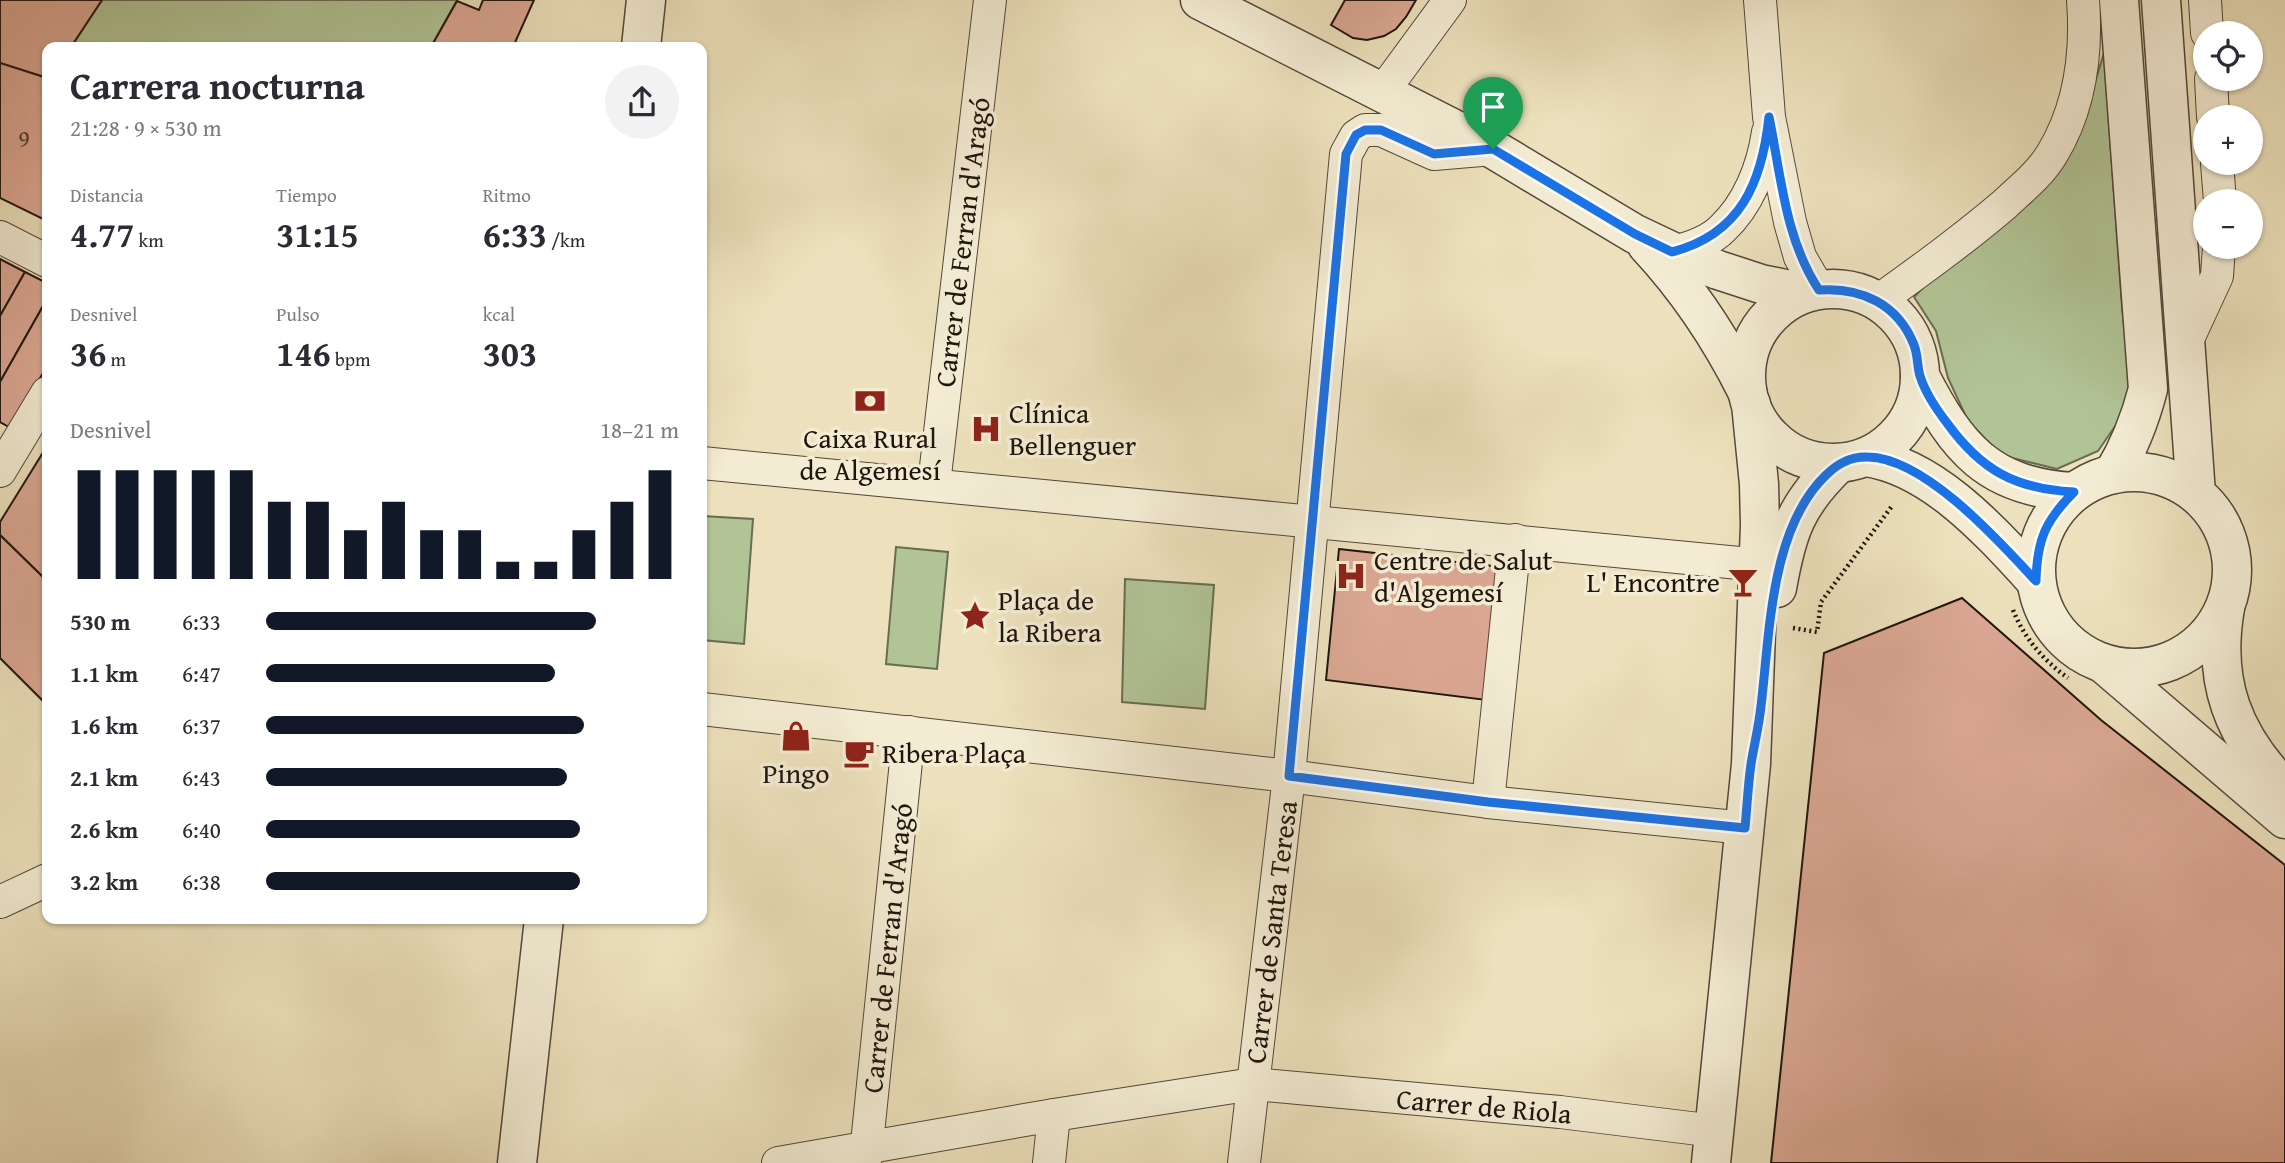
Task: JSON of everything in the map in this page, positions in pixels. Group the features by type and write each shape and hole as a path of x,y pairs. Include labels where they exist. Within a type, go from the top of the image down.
{"street":[{"path":"642,42 646,0"},
{"name":"Carrer de Ferran d'Aragó","path":"934,484 990,0"},
{"path":"1200,0 1493,149 1635,234 1672,252 1718,271 1761,284 1812,291 1843,289 1867,295 1891,310 1909,333 1915,347 1920,376 1918,397 1910,416 1899,433 1883,447 1852,460 1818,483 1791,525 1784,546 1770,624 1761,710 1751,764"},
{"path":"1381,94 1450,0"},
{"path":"1760,0 1769,117 1794,239 1812,291"},
{"path":"1878,301 1972,233 2034,178 2052,154 2070,117 2084,64 2083,0"},
{"path":"2113,474 2130,447 2141,419 2148,389 2119,0"},
{"path":"2161,0 2196,495"},
{"path":"2205,0 2206,21"},
{"path":"1672,252 1699,244 1721,230 1735,214 1756,177 1766,147 1769,117"},
{"name":"Carrer de Santa Teresa","path":"1244,1163 1289,776 1346,154 1356,135 1365,130 1381,130 1434,154 1493,149"},
{"path":"1635,234 1669,269 1699,307 1726,348 1759,421 1771,436 1785,448 1820,462 1852,460 1896,464 1926,478 1983,526 2024,594 2043,608 2057,632 2079,651 2092,673 2285,819"},
{"path":"0,237 42,258"},
{"path":"2186,341 2217,276 2218,259"},
{"path":"1713,1147 1751,764 1760,565 1759,484 1749,398 1748,361 1761,326 1788,301 1812,291"},
{"path":"1920,376 1938,411 1963,445 1979,460 2021,484 2047,491 2074,492"},
{"path":"0,471 42,401"},
{"path":"707,463 1760,565"},
{"path":"2024,594 2043,531 2056,509 2074,492 2092,481 2113,474 2142,472 2171,480 2196,495 2212,512 2224,532 2230,556 2231,579 2220,651 2226,695 2236,724 2252,751 2285,789"},
{"path":"1488,802 1515,540"},
{"path":"2092,673 2154,666 2178,658 2199,644 2215,625 2226,602"},
{"path":"707,710 1289,776 1488,802 1745,828"},
{"name":"Carrer de Ferran d'Aragó","path":"866,1156 909,732"},
{"path":"0,902 42,882"},
{"path":"517,1163 543,924"},
{"name":"Carrer de Riola","path":"779,1163 866,1156 1054,1115 1253,1084 1560,1112 1713,1147"},
{"path":"1049,1163 1054,1115"}],"path":[{"path":"1770,624 1817,632 1821,602 1892,506 1903,507"},
{"path":"2024,594 2016,619 2038,653 2067,677 2092,673"}],"green space":[{"path":"102,0 457,0 434,42 74,42"},
{"path":"2104,53 2129,372 2127,409 2098,451 2057,469 2012,458 1997,451 1968,421 1948,378 1936,331 1914,297 2081,127"},
{"path":"707,516 753,519 744,644 707,640"},
{"path":"896,547 948,552 937,669 886,664"},
{"path":"1125,579 1214,585 1205,709 1122,702"}],"building":[{"path":"0,0 102,0 74,42 42,42 42,76 0,63"},
{"path":"483,0 534,0 515,42 434,42 457,1 479,10"},
{"path":"1345,0 1416,0 1396,29 1384,36 1367,40 1353,38 1331,25"},
{"path":"0,63 42,76 42,219 0,198"},
{"path":"0,259 25,272 0,316"},
{"path":"25,272 42,280 42,308 0,382 0,316"},
{"path":"42,308 42,375 9,427 0,422 0,382"},
{"path":"42,454 42,576 0,535 0,522"},
{"path":"0,535 42,576 42,700 0,658"},
{"path":"1339,549 1501,567 1486,700 1326,680"},
{"path":"1962,598 2101,720 2285,865 2285,1163 1771,1163 1824,653"}],"place":[{"name":"Caixa Rural de Algemesí","path":"870,401"},
{"name":"Clínica Bellenguer","path":"986,429"},
{"name":"Centre de Salut d'Algemesí","path":"1351,576"},
{"name":"L' Encontre","path":"1743,582"},
{"name":"Plaça de la Ribera","path":"975,616"},
{"name":"Pingo","path":"796,736"},
{"name":"Ribera Plaça","path":"859,753"}],"route":[{"path":"1769,117 1794,239 1808,274 1819,290 1843,289 1867,295 1891,310 1909,333 1919,361 1920,376 1938,411 1963,445 1979,460 2021,484 2047,491 2074,492 2056,509 2043,531 2037,555 2036,581 1983,526 1926,478 1912,470 1881,459 1866,457 1839,463 1818,483 1801,506 1784,546 1770,624 1745,828 1488,802 1289,776 1346,154 1356,135 1365,130 1381,130 1434,154 1493,149 1635,234 1672,252 1699,244 1721,230 1735,214 1756,177 1766,147 1769,117"}]}
